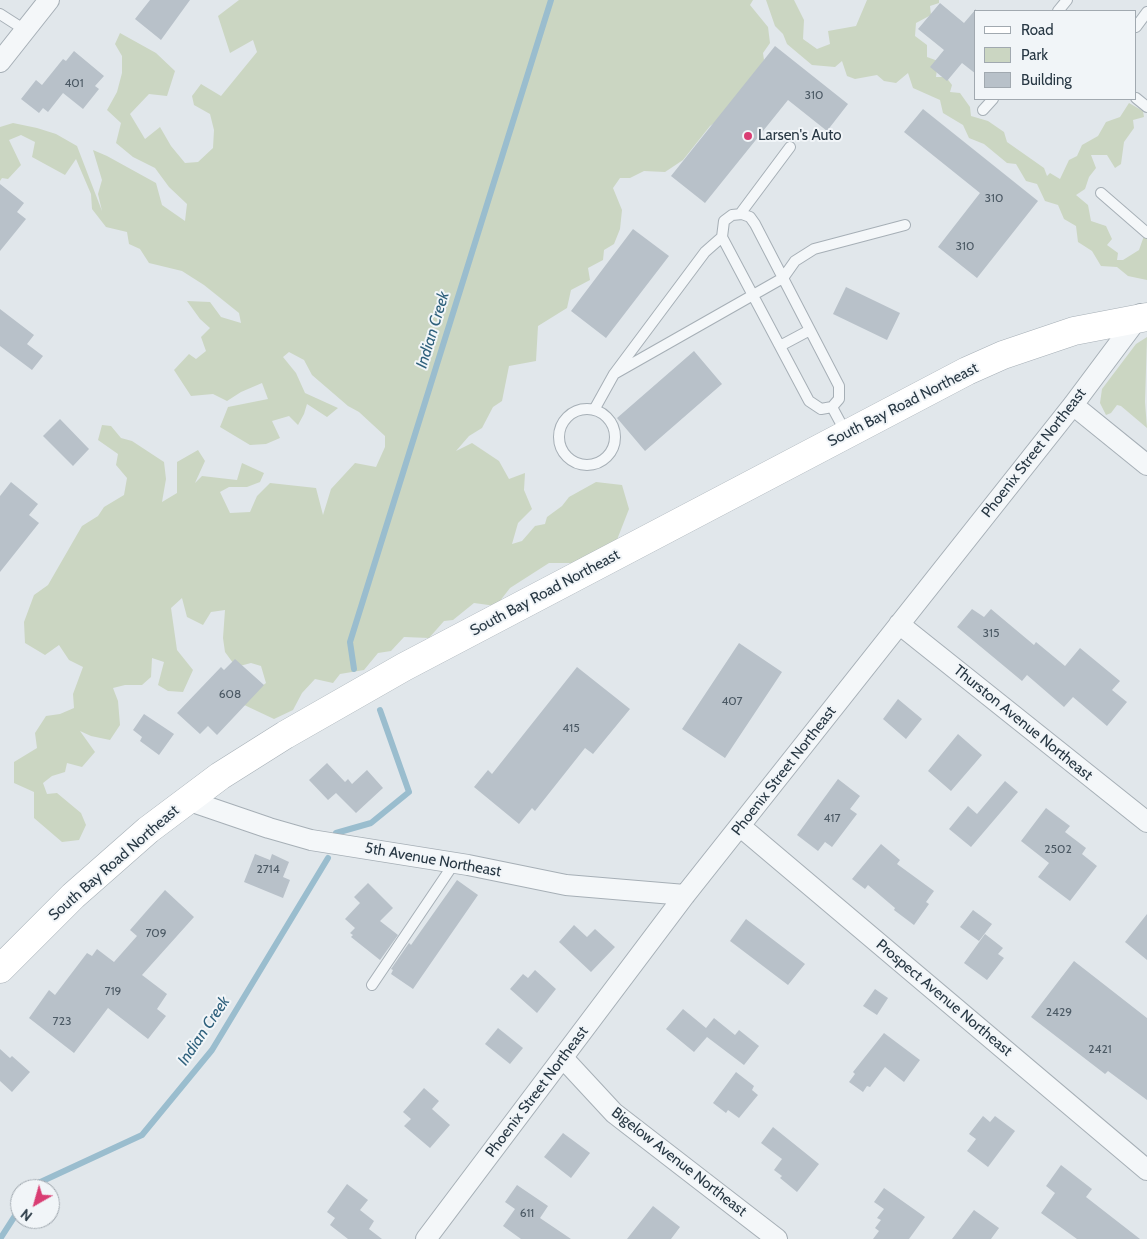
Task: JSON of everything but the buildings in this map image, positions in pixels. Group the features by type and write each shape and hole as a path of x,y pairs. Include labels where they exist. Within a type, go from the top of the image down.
{"street":[{"path":"0,62 49,0"},
{"name":"Phoenix Street Northeast","path":"426,1239 685,896 1144,314"},
{"name":"South Bay Road Northeast","path":"0,969 73,896 148,830 187,800 285,735 404,667 846,433 1003,355 1074,331 1144,314"},
{"path":"1073,405 1147,465"},
{"name":"Thurston Avenue Northeast","path":"899,624 1147,822"},
{"name":"5th Avenue Northeast","path":"187,800 311,840 455,862 566,885 685,896"},
{"name":"Prospect Avenue Northeast","path":"741,827 1147,1170"},
{"name":"Bigelow Avenue Northeast","path":"563,1058 614,1113 777,1239"}],"lane":[{"path":"1137,25 1147,12"},
{"path":"0,14 25,30"},
{"path":"1137,99 1147,107"},
{"path":"983,110 992,100"},
{"path":"740,214 790,147"},
{"path":"1101,193 1147,233"},
{"path":"740,214 753,220 839,386 839,399 832,407 822,409 812,405 722,237 724,221 732,215 740,214"},
{"path":"614,374 783,278 795,261 814,249 906,225"},
{"path":"594,410 614,374 705,252 722,237"},
{"path":"780,346 810,330"},
{"path":"832,407 846,433"},
{"path":"585,409 594,410 609,421 613,429 613,447 601,461 584,465 574,462 562,450 559,432 568,416 585,409"},
{"path":"372,985 455,862"}],"green space":[{"path":"239,0 753,0 750,5 768,27 770,43 763,53 764,60 729,113 710,126 683,160 665,172 644,171 630,178 620,178 613,188 622,210 620,229 614,244 604,250 603,260 588,268 590,280 571,290 567,308 538,326 536,361 509,366 502,401 493,407 482,428 469,436 456,451 472,443 499,461 509,479 525,473 524,490 532,509 518,523 512,544 522,541 535,526 545,524 547,517 562,506 569,497 596,482 622,485 629,509 613,550 592,563 549,563 510,588 496,606 474,603 453,620 444,621 429,638 404,637 391,651 378,653 364,670 340,674 333,683 315,679 302,693 293,710 274,719 240,703 266,683 261,666 251,663 236,667 225,652 223,638 225,610 211,612 203,625 187,617 182,598 171,608 177,650 193,670 183,692 168,691 158,685 164,662 152,658 151,677 142,685 125,685 113,688 118,701 120,725 110,740 91,736 80,731 95,752 82,767 67,763 65,772 52,776 43,783 47,794 57,793 81,813 86,825 79,840 62,842 34,818 34,792 14,783 14,762 37,748 35,733 46,716 60,714 74,708 73,694 83,667 69,660 59,645 45,655 25,643 24,622 34,595 48,585 82,526 98,516 104,507 124,495 127,478 116,465 118,454 98,440 102,425 111,426 121,438 132,441 164,462 166,479 162,502 177,493 177,462 198,450 205,461 195,483 202,476 237,480 242,463 264,473 260,482 247,487 229,487 220,492 230,513 250,512 257,496 270,483 316,488 323,515 331,489 355,463 376,467 385,447 385,436 359,412 348,406 312,375 304,360 289,352 283,357 296,373 305,393 338,408 327,417 307,404 298,425 289,416 272,421 280,438 266,444 250,445 220,427 228,407 268,399 262,383 241,392 227,401 213,394 191,396 174,370 189,354 196,359 206,351 201,337 210,328 200,319 187,301 210,302 221,317 241,323 239,313 204,285 182,271 149,263 140,249 129,244 127,232 106,227 92,209 91,194 76,159 65,175 32,157 35,142 21,135 9,140 21,165 8,179 2,178 0,181 0,127 13,123 37,128 56,134 77,146 102,211 98,194 102,180 93,150 156,183 162,205 185,221 187,204 169,187 155,168 133,157 116,143 121,123 107,110 117,92 122,73 122,56 115,44 120,33 156,53 175,71 167,96 149,94 130,114 145,139 160,127 171,146 185,163 198,162 213,148 214,130 210,114 194,105 192,96 201,84 221,96 257,52 253,40 230,53 218,16"},
{"path":"766,0 794,0 804,20 803,39 817,49 830,44 828,31 856,26 867,0 939,0 939,3 930,6 931,15 916,23 915,36 927,45 927,57 938,61 936,77 946,77 952,85 950,92 960,93 970,107 971,116 988,121 1004,132 1007,142 1044,168 1047,176 1050,173 1060,179 1069,160 1077,156 1082,145 1098,136 1106,122 1120,117 1129,103 1143,111 1144,117 1133,120 1134,128 1124,142 1121,164 1115,168 1107,155 1091,155 1096,168 1089,177 1085,189 1076,195 1088,205 1091,221 1106,226 1112,239 1107,245 1118,253 1117,260 1123,260 1139,250 1144,236 1147,235 1147,280 1128,276 1117,267 1101,266 1092,251 1078,242 1076,226 1064,219 1058,205 1045,201 1037,184 1026,181 1016,164 1007,163 984,144 969,138 963,125 943,113 940,100 913,88 908,73 896,83 884,81 877,75 855,79 847,76 842,61 835,67 812,65 787,44 783,34 775,26"},
{"path":"1147,337 1145,402 1147,428 1121,406 1117,405 1111,413 1106,415 1100,403 1102,389 1136,344"}],"waterway":[{"name":"Indian Creek","path":"354,669 350,642 551,0"},
{"name":"Indian Creek","path":"336,833 371,823 409,792 380,710"},
{"name":"Indian Creek","path":"47,1179 142,1135 212,1050 328,858"},
{"name":"Indian Creek","path":"0,1239 10,1224"}],"place":[{"name":"Larsen's Auto","path":"748,136"}]}
